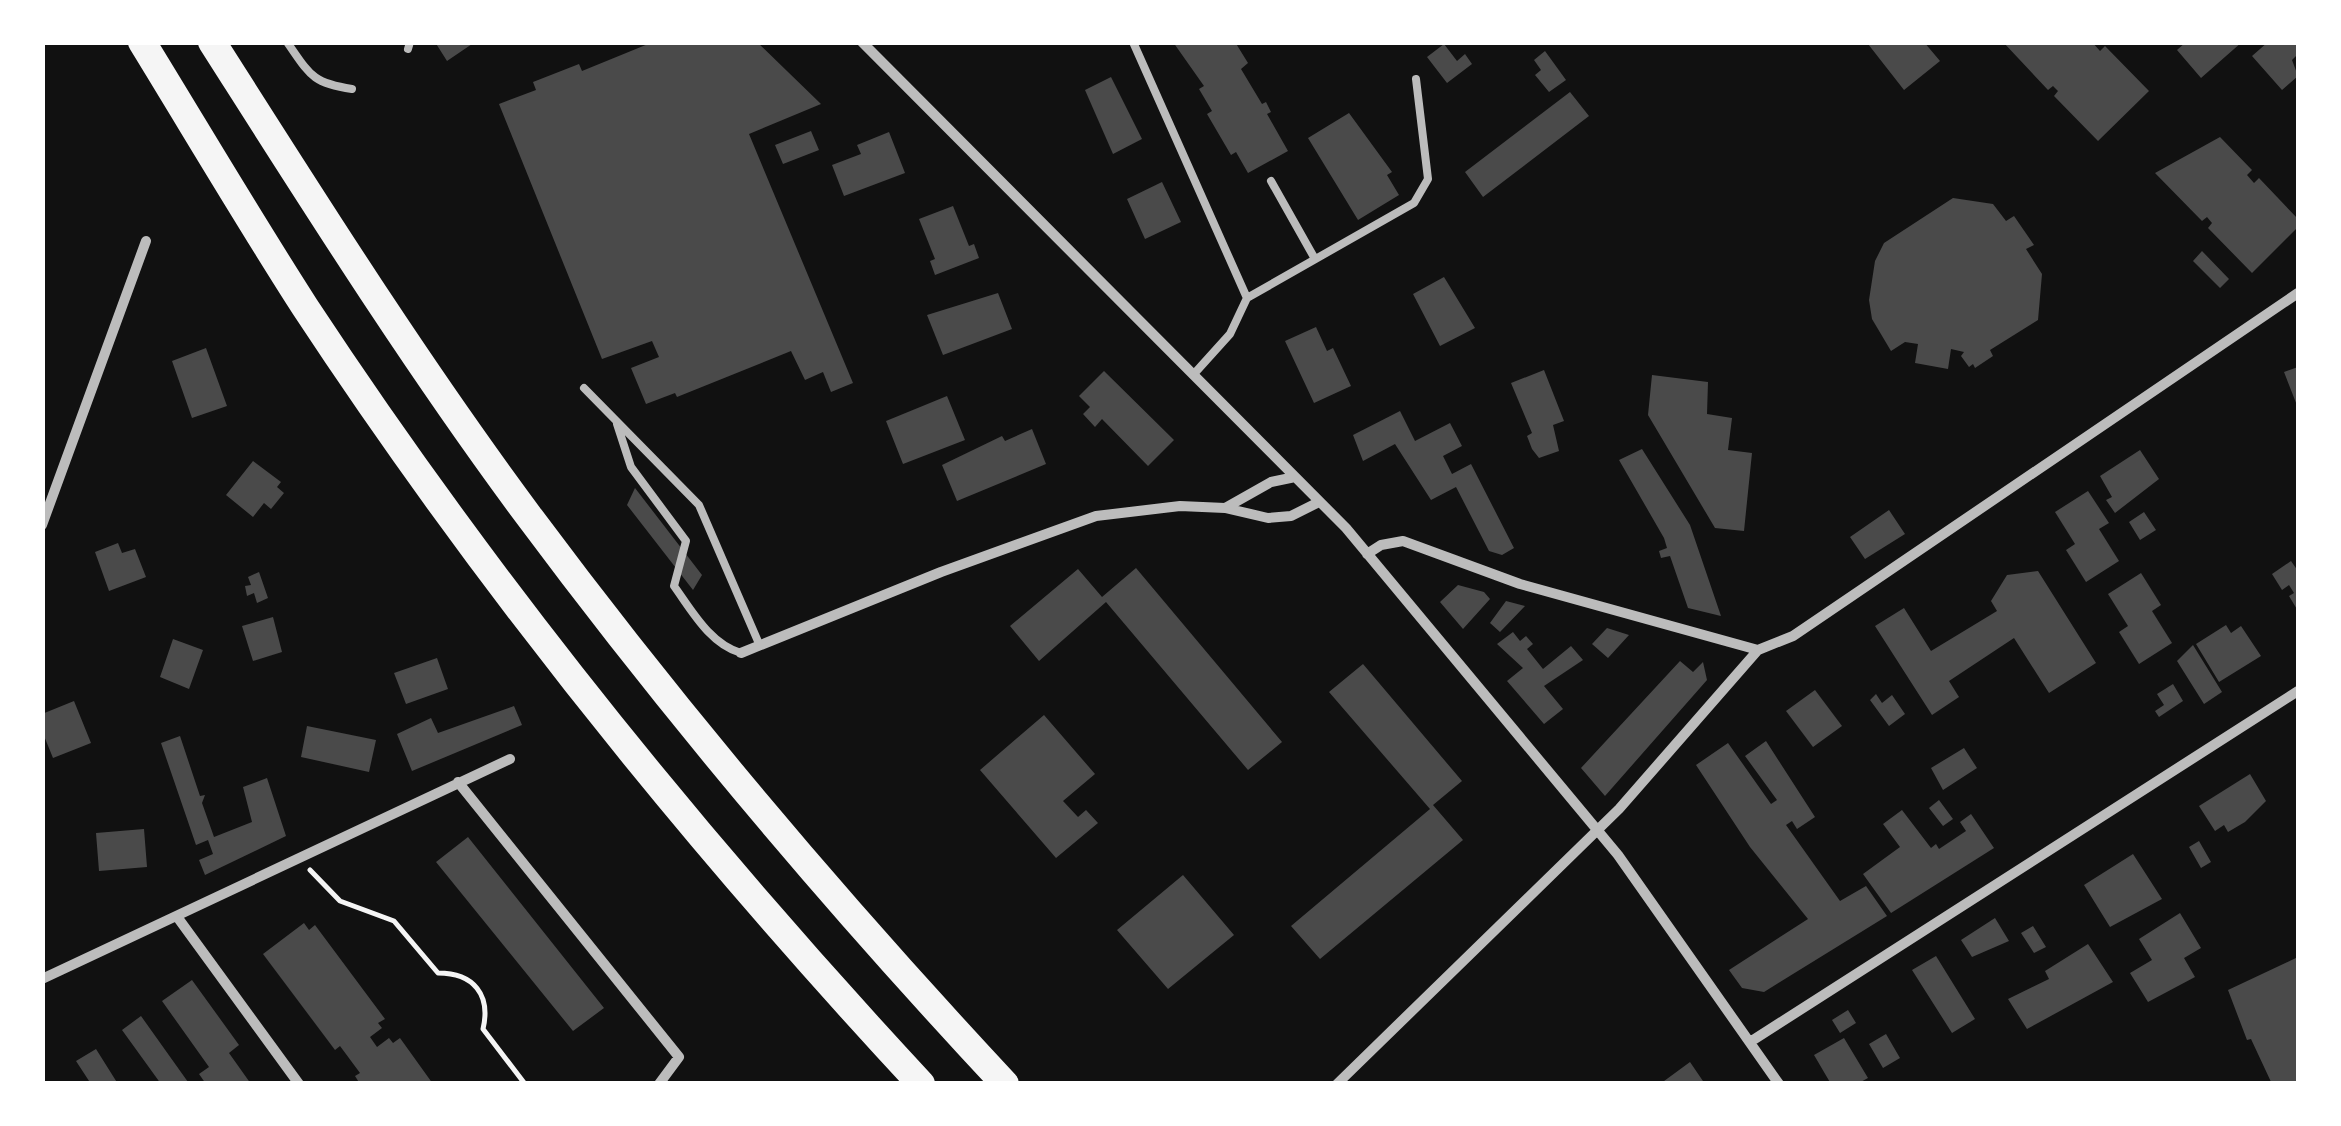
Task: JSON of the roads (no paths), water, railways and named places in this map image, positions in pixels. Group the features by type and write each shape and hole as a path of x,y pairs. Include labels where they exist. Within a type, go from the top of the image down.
{"highway":[{"path":"140,42 306,308 524,611 688,818 921,1084"},
{"path":"212,42 358,272 526,512 662,690 800,857 1005,1084"}],"street":[{"path":"862,42 1367,554 1524,748 1598,829 1779,1084"},
{"path":"42,524 146,241"},
{"path":"1337,1084 1598,829 1758,650 1794,636 2298,292"},
{"path":"1225,508 1271,482 1295,478"},
{"path":"741,653 1070,524 1145,508 1225,508 1268,518 1290,516 1319,502"},
{"path":"1367,554 1382,544 1402,542 1520,584 1758,650"},
{"path":"1750,1042 2298,691"},
{"path":"42,978 178,918 510,759"},
{"path":"458,782 680,1057 658,1084"},
{"path":"178,918 300,1084"}],"lane":[{"path":"287,42 314,80 328,87 352,89"},
{"path":"1133,42 1247,298"},
{"path":"1194,375 1230,334 1247,298 1414,203 1428,179 1416,79"},
{"path":"1271,181 1316,259"},
{"path":"584,388 699,505 760,646"},
{"path":"616,420 631,467 686,542 674,586 706,630 728,649 741,653"}]}
